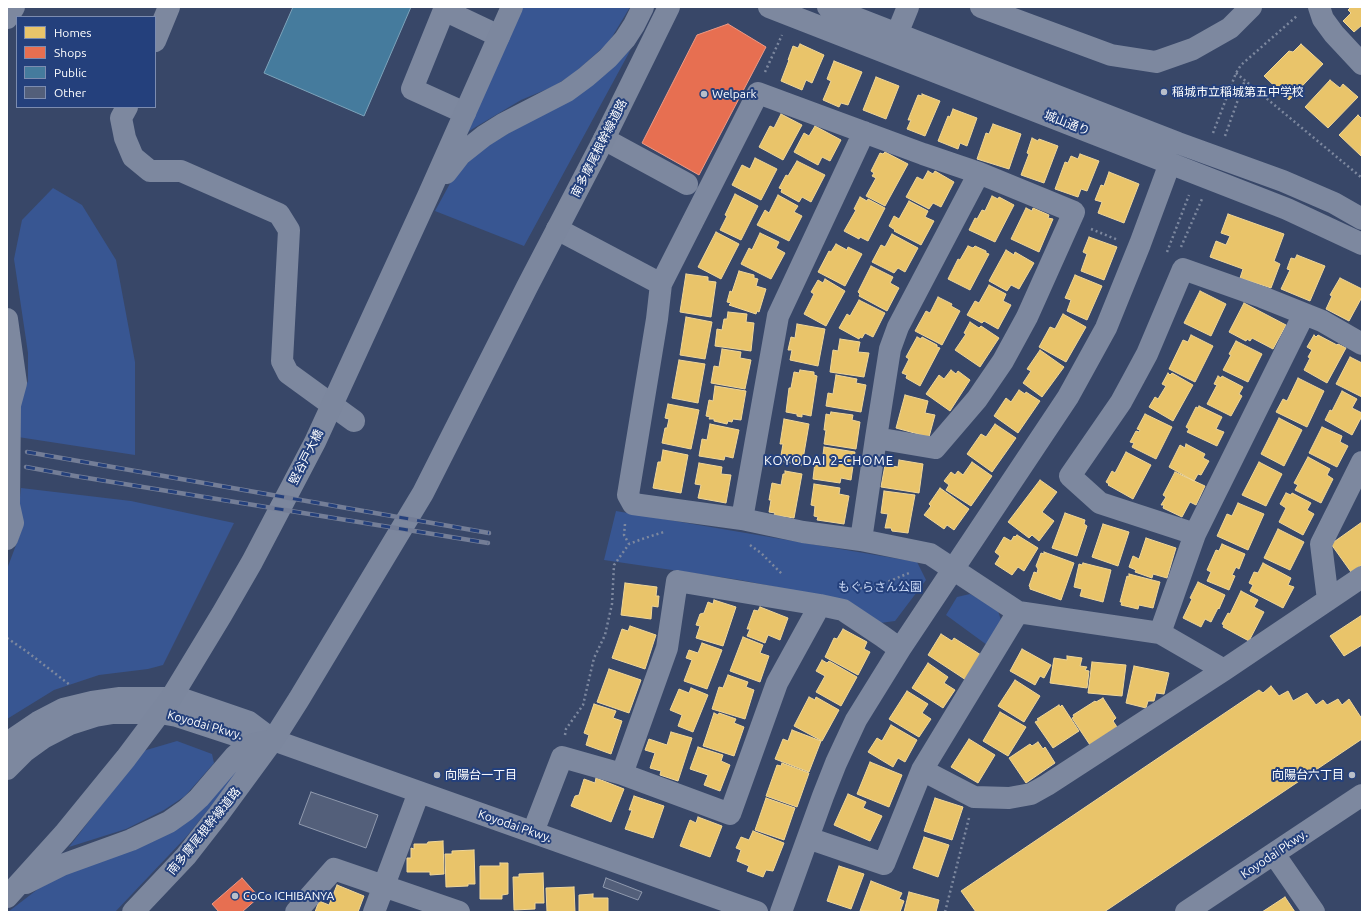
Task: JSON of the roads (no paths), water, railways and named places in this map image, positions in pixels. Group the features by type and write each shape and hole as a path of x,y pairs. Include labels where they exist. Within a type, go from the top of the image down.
{"main road":[{"path":"428,196 512,7"},
{"path":"428,196 460,155 472,144 503,124 567,91 608,58 634,25 643,7"},
{"name":"南多摩尾根幹線道路","path":"133,912 186,856 256,765 299,699 423,493 604,139 669,7"},
{"name":"竪谷戸大橋","path":"8,896 64,834 126,758 187,672 252,562 311,449 428,196"},
{"path":"8,896 29,882 62,865 131,840 169,822 186,810 199,798 235,756 253,744 273,740"}],"street":[{"path":"7,18 14,7"},
{"path":"156,39 169,7"},
{"name":"城山通り","path":"769,7 1287,209 1362,244"},
{"path":"791,7 822,18 841,35"},
{"name":"城山通り","path":"828,7 1178,143 1283,181 1334,203 1362,219"},
{"path":"897,34 908,7"},
{"path":"981,7 1111,55 1156,62 1193,49 1230,28 1251,7"},
{"path":"465,113 412,90 444,10 499,36"},
{"path":"1315,12 1362,64"},
{"path":"876,438 935,448 977,398 1003,361 1027,317 1074,212 979,173 758,93 661,284 656,327 628,495 633,504 742,519 803,532 861,540 930,554 1018,612 1160,633 1224,670"},
{"path":"126,108 121,118 125,138 133,157 150,171 180,171 279,214 289,230 282,361 288,373 354,420"},
{"path":"742,519 778,316 864,132"},
{"path":"604,139 687,184"},
{"path":"782,912 836,763 856,720 900,649 1068,397 1106,328 1143,237 1170,163"},
{"path":"861,540 890,349 898,327 979,173"},
{"path":"557,229 661,284"},
{"path":"1195,534 1100,503 1070,476 1121,402 1147,354 1183,269 1262,297 1322,321 1362,344"},
{"path":"1160,633 1195,534 1304,314"},
{"path":"7,319 16,383 10,406 10,505 13,522 7,539"},
{"path":"1328,600 1321,544 1362,462"},
{"path":"922,770 974,797 1009,798 1032,794 1224,670 1362,577"},
{"path":"622,774 667,648 677,581 843,610 900,649"},
{"path":"533,832 562,757 622,774 730,814 777,683 820,605"},
{"path":"808,838 884,864 922,770 1018,612"},
{"name":"Koyodai Pkwy.","path":"110,706 120,698 165,705 185,700 249,722 273,740 757,912"},
{"path":"7,743 38,722 63,709 110,706"},
{"path":"7,769 25,751 43,738 70,724 95,716 110,706"},
{"path":"374,912 419,792"},
{"name":"Koyodai Pkwy.","path":"1186,912 1362,795"},
{"path":"1274,854 1314,912"},
{"path":"296,912 334,869 385,885 459,912"}],"railway":[{"path":"27,452 489,533"},
{"path":"26,467 488,543"}],"place":[{"name":"稲城市立稲城第五中学校","path":"1164,92"},
{"name":"Welpark","path":"704,94"},
{"name":"向陽台一丁目","path":"437,775"},
{"name":"向陽台六丁目","path":"1352,775"},
{"name":"CoCo ICHIBANYA","path":"235,896"}],"district":[{"name":"KOYODAI 2-CHOME","path":"829,461"}],"park label":[{"name":"もぐらさん公園","path":"880,587"}]}
